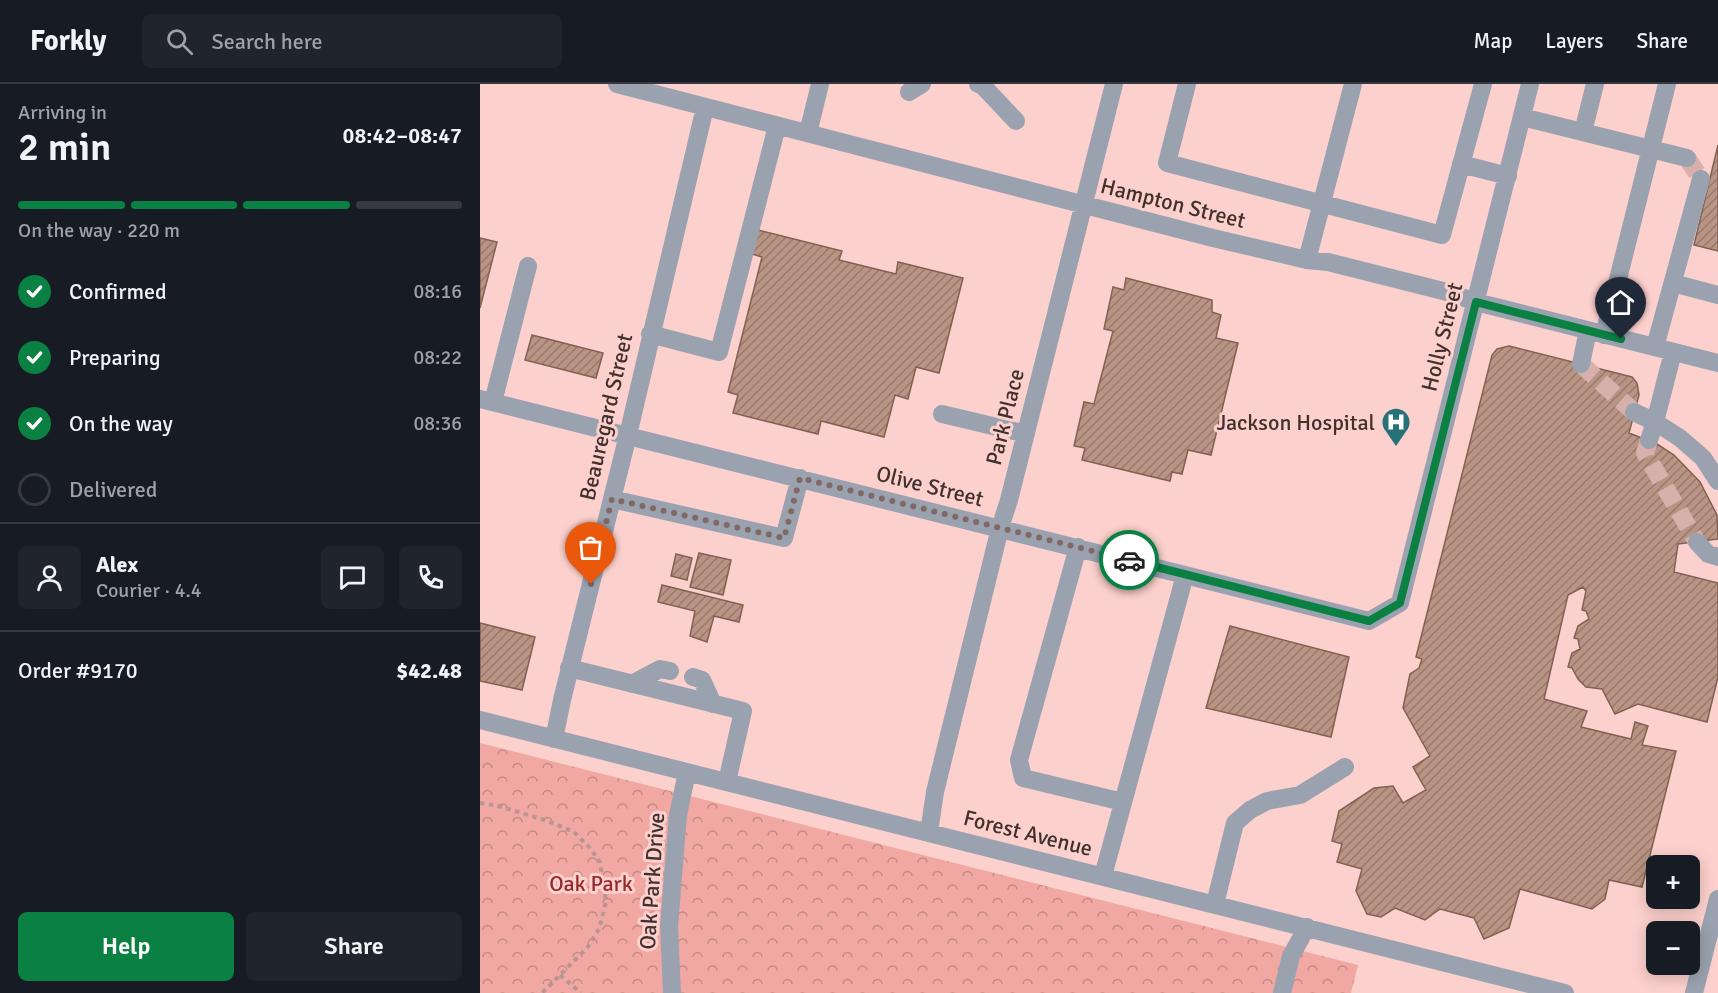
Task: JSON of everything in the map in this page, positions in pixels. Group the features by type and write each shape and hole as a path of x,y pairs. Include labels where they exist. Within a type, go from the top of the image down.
{"street":[{"name":"Hampton Street","path":"617,84 1084,205 1447,292 1476,302 1718,363"},
{"path":"808,133 820,84"},
{"path":"978,84 982,85 1016,121"},
{"name":"Park Place","path":"929,832 935,792 1000,528 1026,434 1114,84"},
{"path":"1187,84 1167,163 1442,235 1483,84"},
{"path":"1307,260 1353,84"},
{"name":"Holly Street","path":"1369,621 1400,603 1530,84"},
{"path":"1583,132 1595,84"},
{"path":"1581,364 1596,332 1667,84"},
{"name":"Beauregard Street","path":"554,739 705,107"},
{"path":"1522,117 1687,158"},
{"path":"650,334 719,352 777,126"},
{"path":"1461,164 1508,176"},
{"path":"1649,440 1655,422 1673,283 1701,179"},
{"path":"487,401 528,266"},
{"path":"1673,283 1718,295"},
{"name":"Olive Street","path":"487,401 1369,621"},
{"path":"1634,412 1680,438 1703,458 1718,481"},
{"path":"942,414 1026,434"},
{"path":"612,499 784,538 800,478"},
{"path":"1697,542 1708,554 1718,557"},
{"path":"1078,548 1019,760 1023,778 1123,802"},
{"path":"1103,876 1185,575"},
{"path":"570,668 743,711 726,782"},
{"path":"632,684 660,669 670,671"},
{"path":"693,677 702,680 712,704"},
{"name":"Forest Avenue","path":"480,720 1565,993"},
{"path":"1215,904 1235,823 1267,801 1300,795 1345,767"},
{"name":"Oak Park Drive","path":"672,993 669,926 678,815 687,772"},
{"path":"1694,993 1718,899"},
{"path":"1282,993 1291,956 1307,927"}],"path":[{"path":"480,804 508,809 548,821 574,832 600,862 606,902 599,929 587,948 542,993"},
{"path":"560,975 581,993"}],"green space":[{"name":"Oak Park","path":"480,743 1358,965 1351,993 480,993"}],"building":[{"path":"1718,145 1718,251 1694,245"},
{"path":"758,230 842,251 839,260 896,274 898,262 963,278 939,373 916,367 908,399 895,395 884,437 821,421 818,434 733,413 738,395 728,392 762,257 752,254"},
{"path":"480,238 497,242 480,308"},
{"path":"1126,278 1212,300 1212,312 1221,315 1216,338 1238,343 1211,455 1188,450 1182,474 1172,472 1170,481 1082,460 1085,448 1074,446 1084,402 1094,404 1113,331 1104,329 1113,287 1124,290"},
{"path":"532,335 603,353 596,378 525,360"},
{"path":"1509,346 1632,377 1637,383 1639,395 1629,433 1657,444 1674,455 1700,482 1717,515 1718,539 1678,544 1674,572 1718,583 1718,677 1707,722 1638,704 1615,714 1602,689 1586,687 1572,668 1568,667 1572,653 1580,649 1578,639 1574,638 1578,626 1589,619 1586,611 1582,610 1586,591 1583,587 1568,595 1544,699 1587,711 1581,727 1631,739 1635,722 1648,726 1642,745 1676,751 1650,855 1646,855 1646,871 1642,887 1609,880 1605,899 1592,909 1520,889 1509,928 1484,939 1474,918 1440,909 1425,920 1395,908 1381,917 1367,914 1356,891 1362,869 1337,862 1342,844 1332,841 1339,811 1374,788 1393,786 1403,803 1426,790 1413,767 1430,756 1403,708 1410,674 1419,668 1422,659 1416,657 1492,355 1497,349"},
{"path":"699,553 731,560 723,595 690,587"},
{"path":"676,554 692,558 687,580 671,576"},
{"path":"662,585 743,605 739,622 714,616 707,642 690,636 695,611 658,602"},
{"path":"480,623 535,637 522,690 480,681"},
{"path":"1230,626 1349,657 1331,737 1206,708"}],"tunnel":[{"path":"1687,158 1701,179"},
{"path":"1581,364 1634,412"},
{"path":"1649,440 1645,453 1697,542"}],"way so far":[{"path":"591,584 612,499 784,538 800,478 1129,560"}],"place":[{"name":"Jackson Hospital","path":"1396,448"}],"route":[{"path":"1129,560 1369,621 1400,603 1476,302 1621,339"}]}
